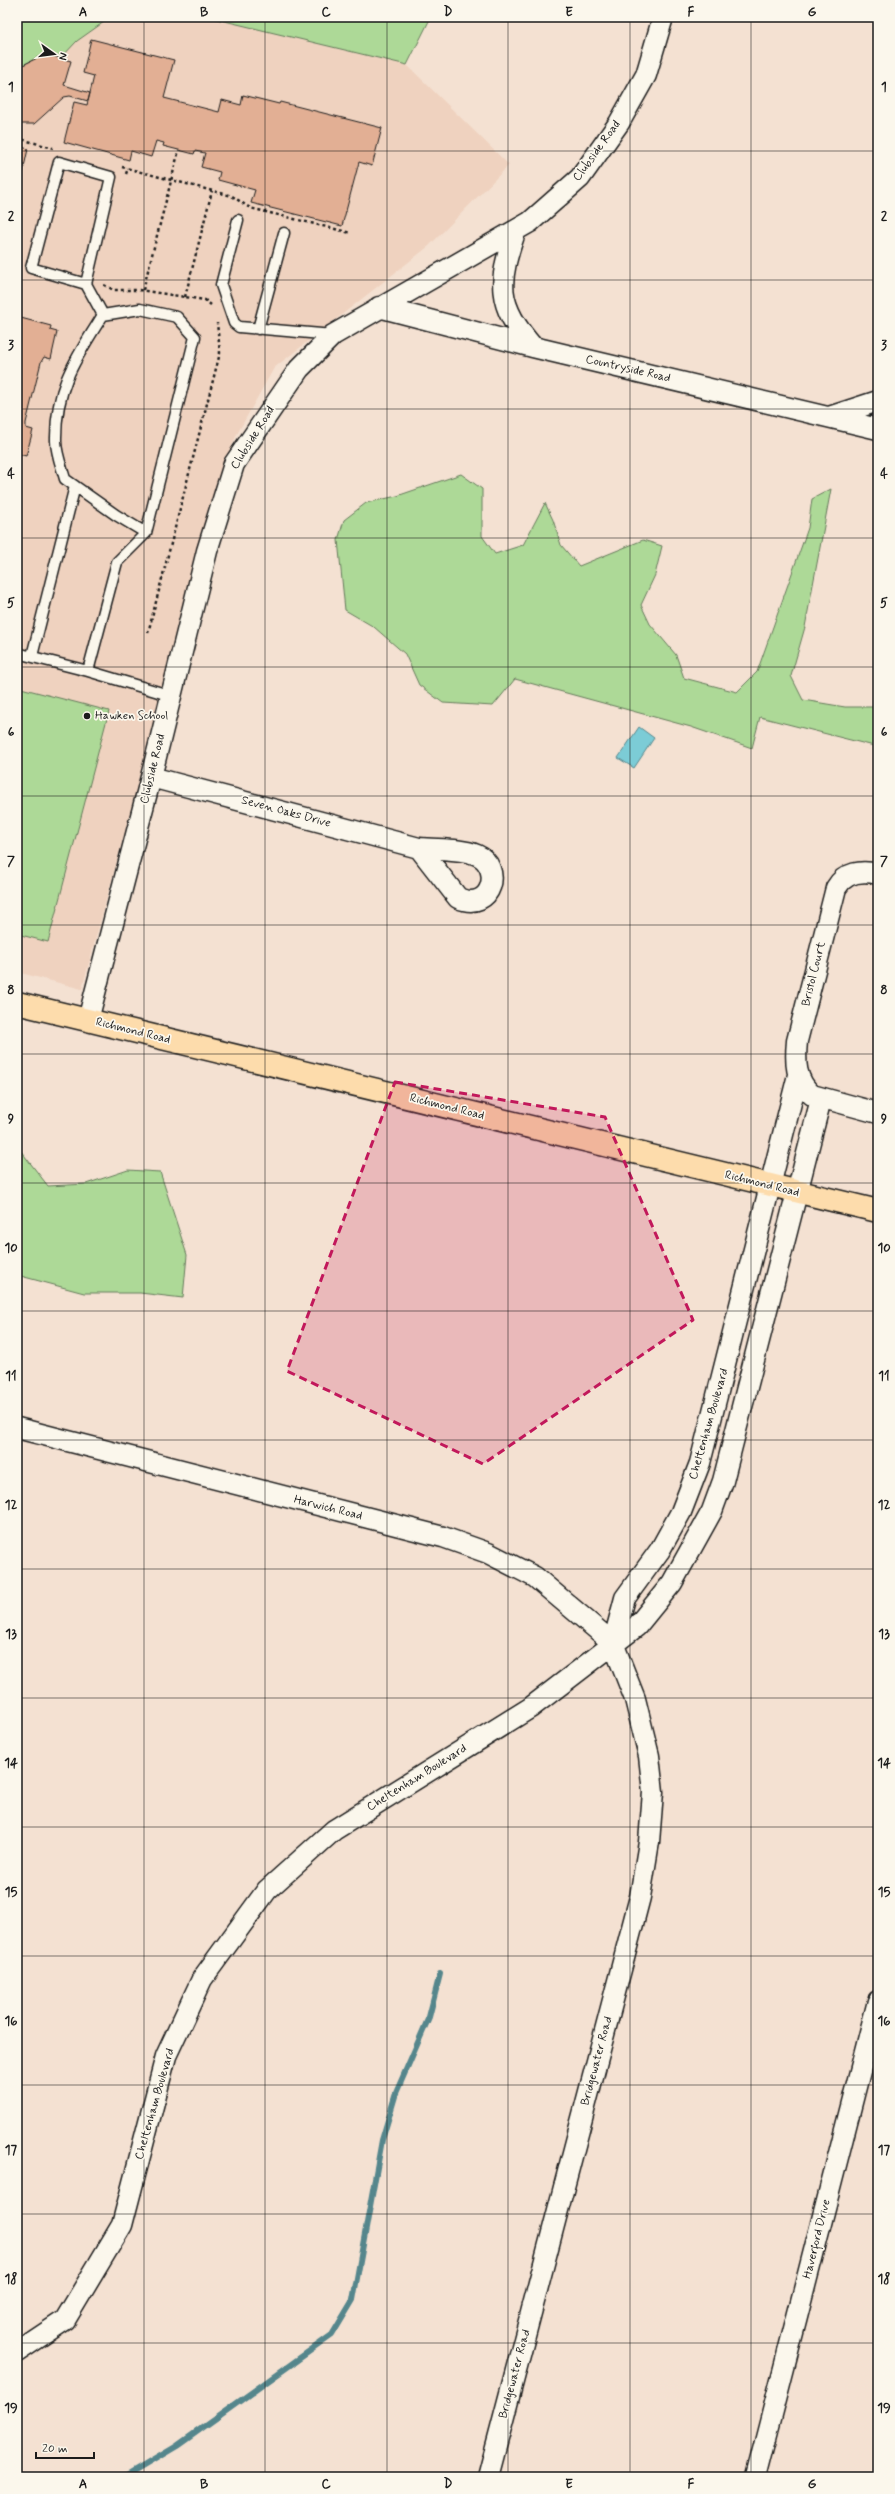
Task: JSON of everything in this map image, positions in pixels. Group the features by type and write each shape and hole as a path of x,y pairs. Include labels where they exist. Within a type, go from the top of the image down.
{"main road":[{"name":"Richmond Road","path":"17,1003 878,1211"}],"street":[{"name":"Clubside Road","path":"88,1020 152,777 207,551 234,464 298,369 333,335 379,307 530,222 580,178 619,123 646,74 663,17"},
{"path":"516,230 504,263 504,296 509,314 518,330 533,347"},
{"name":"Countryside Road","path":"379,307 533,347 878,430"},
{"path":"829,417 878,401"},
{"name":"Seven Oaks Drive","path":"152,777 420,848"},
{"name":"Bristol Court","path":"878,874 854,873 845,876 836,888 797,1041 795,1062 798,1074 806,1089 822,1099 878,1113"},
{"name":"Cheltenham Boulevard","path":"17,2352 65,2320 122,2225 166,2056 202,1979 267,1890 334,1830 530,1708 613,1643 625,1598 660,1550 681,1512 700,1463 772,1186 798,1074"},
{"path":"613,1643 637,1626 672,1583 712,1511 724,1474 822,1099"},
{"name":"Harwich Road","path":"17,1428 443,1537 488,1553 535,1577 613,1643"},
{"name":"Bridgewater Road","path":"488,2477 640,1898 649,1842 653,1792 650,1756 635,1699 613,1643"},
{"name":"Haverford Drive","path":"756,2477 878,2001"}],"lane":[{"path":"86,284 31,268 59,162 111,177 86,284 103,315"},
{"path":"238,220 221,285 234,323 239,327 333,335"},
{"path":"258,329 284,232"},
{"path":"88,671 117,562 146,533 195,337 177,317 140,309 103,315 71,366 61,395 56,442 65,479 146,533"},
{"path":"32,656 75,486"},
{"path":"17,653 88,671 172,696"}],"path":[{"path":"17,138 59,150"},
{"path":"143,290 179,150"},
{"path":"114,164 232,196 250,208 351,233"},
{"path":"185,297 212,191"}],"highlighted area":[{"path":"395,1082 605,1117 693,1320 483,1464 287,1371"}],"shaded area":[{"name":"Hawken School","path":"17,17 208,17 407,65 509,165 429,246 274,368 237,434 226,460 82,989 17,972"}],"green space":[{"path":"17,17 111,17 77,41 61,58 45,54 17,68"},
{"path":"208,17 431,17 407,65"},
{"path":"461,474 482,489 482,536 495,554 523,545 545,503 553,520 561,545 579,566 643,540 662,546 655,575 641,605 650,624 676,655 684,678 737,692 757,672 808,528 812,499 831,489 805,627 791,676 803,700 845,707 878,707 878,747 760,717 752,748 691,727 515,679 493,706 443,703 419,685 405,654 374,627 345,610 338,540 344,520 366,503 397,496"},
{"path":"17,687 109,711 48,942 17,934"},
{"path":"17,1146 48,1186 86,1184 128,1170 160,1172 187,1255 183,1298 140,1293 84,1293 17,1275"}],"water":[{"path":"639,727 654,738 634,768 618,758"}],"building":[{"path":"91,39 174,60 164,98 219,112 222,100 241,105 243,95 279,104 280,102 382,128 372,166 359,162 342,226 251,203 255,190 218,180 220,172 201,167 205,153 195,151 194,154 163,146 164,143 156,141 151,157 131,151 129,160 64,142 74,102 87,105 94,76 83,73"},
{"path":"45,54 71,61 64,85 90,93 88,101 70,96 64,97 34,124 17,124 17,68"},
{"path":"19,146 28,149 17,198 17,147"},
{"path":"17,317 51,326 50,330 57,332 51,359 44,357 41,362 26,423 26,428 33,430 26,456 19,454 18,459"}],"waterway":[{"path":"125,2477 177,2446 332,2335 353,2300 382,2140 396,2093 429,2017 440,1974"}],"place":[{"name":"Hawken School","path":"87,716"}]}
